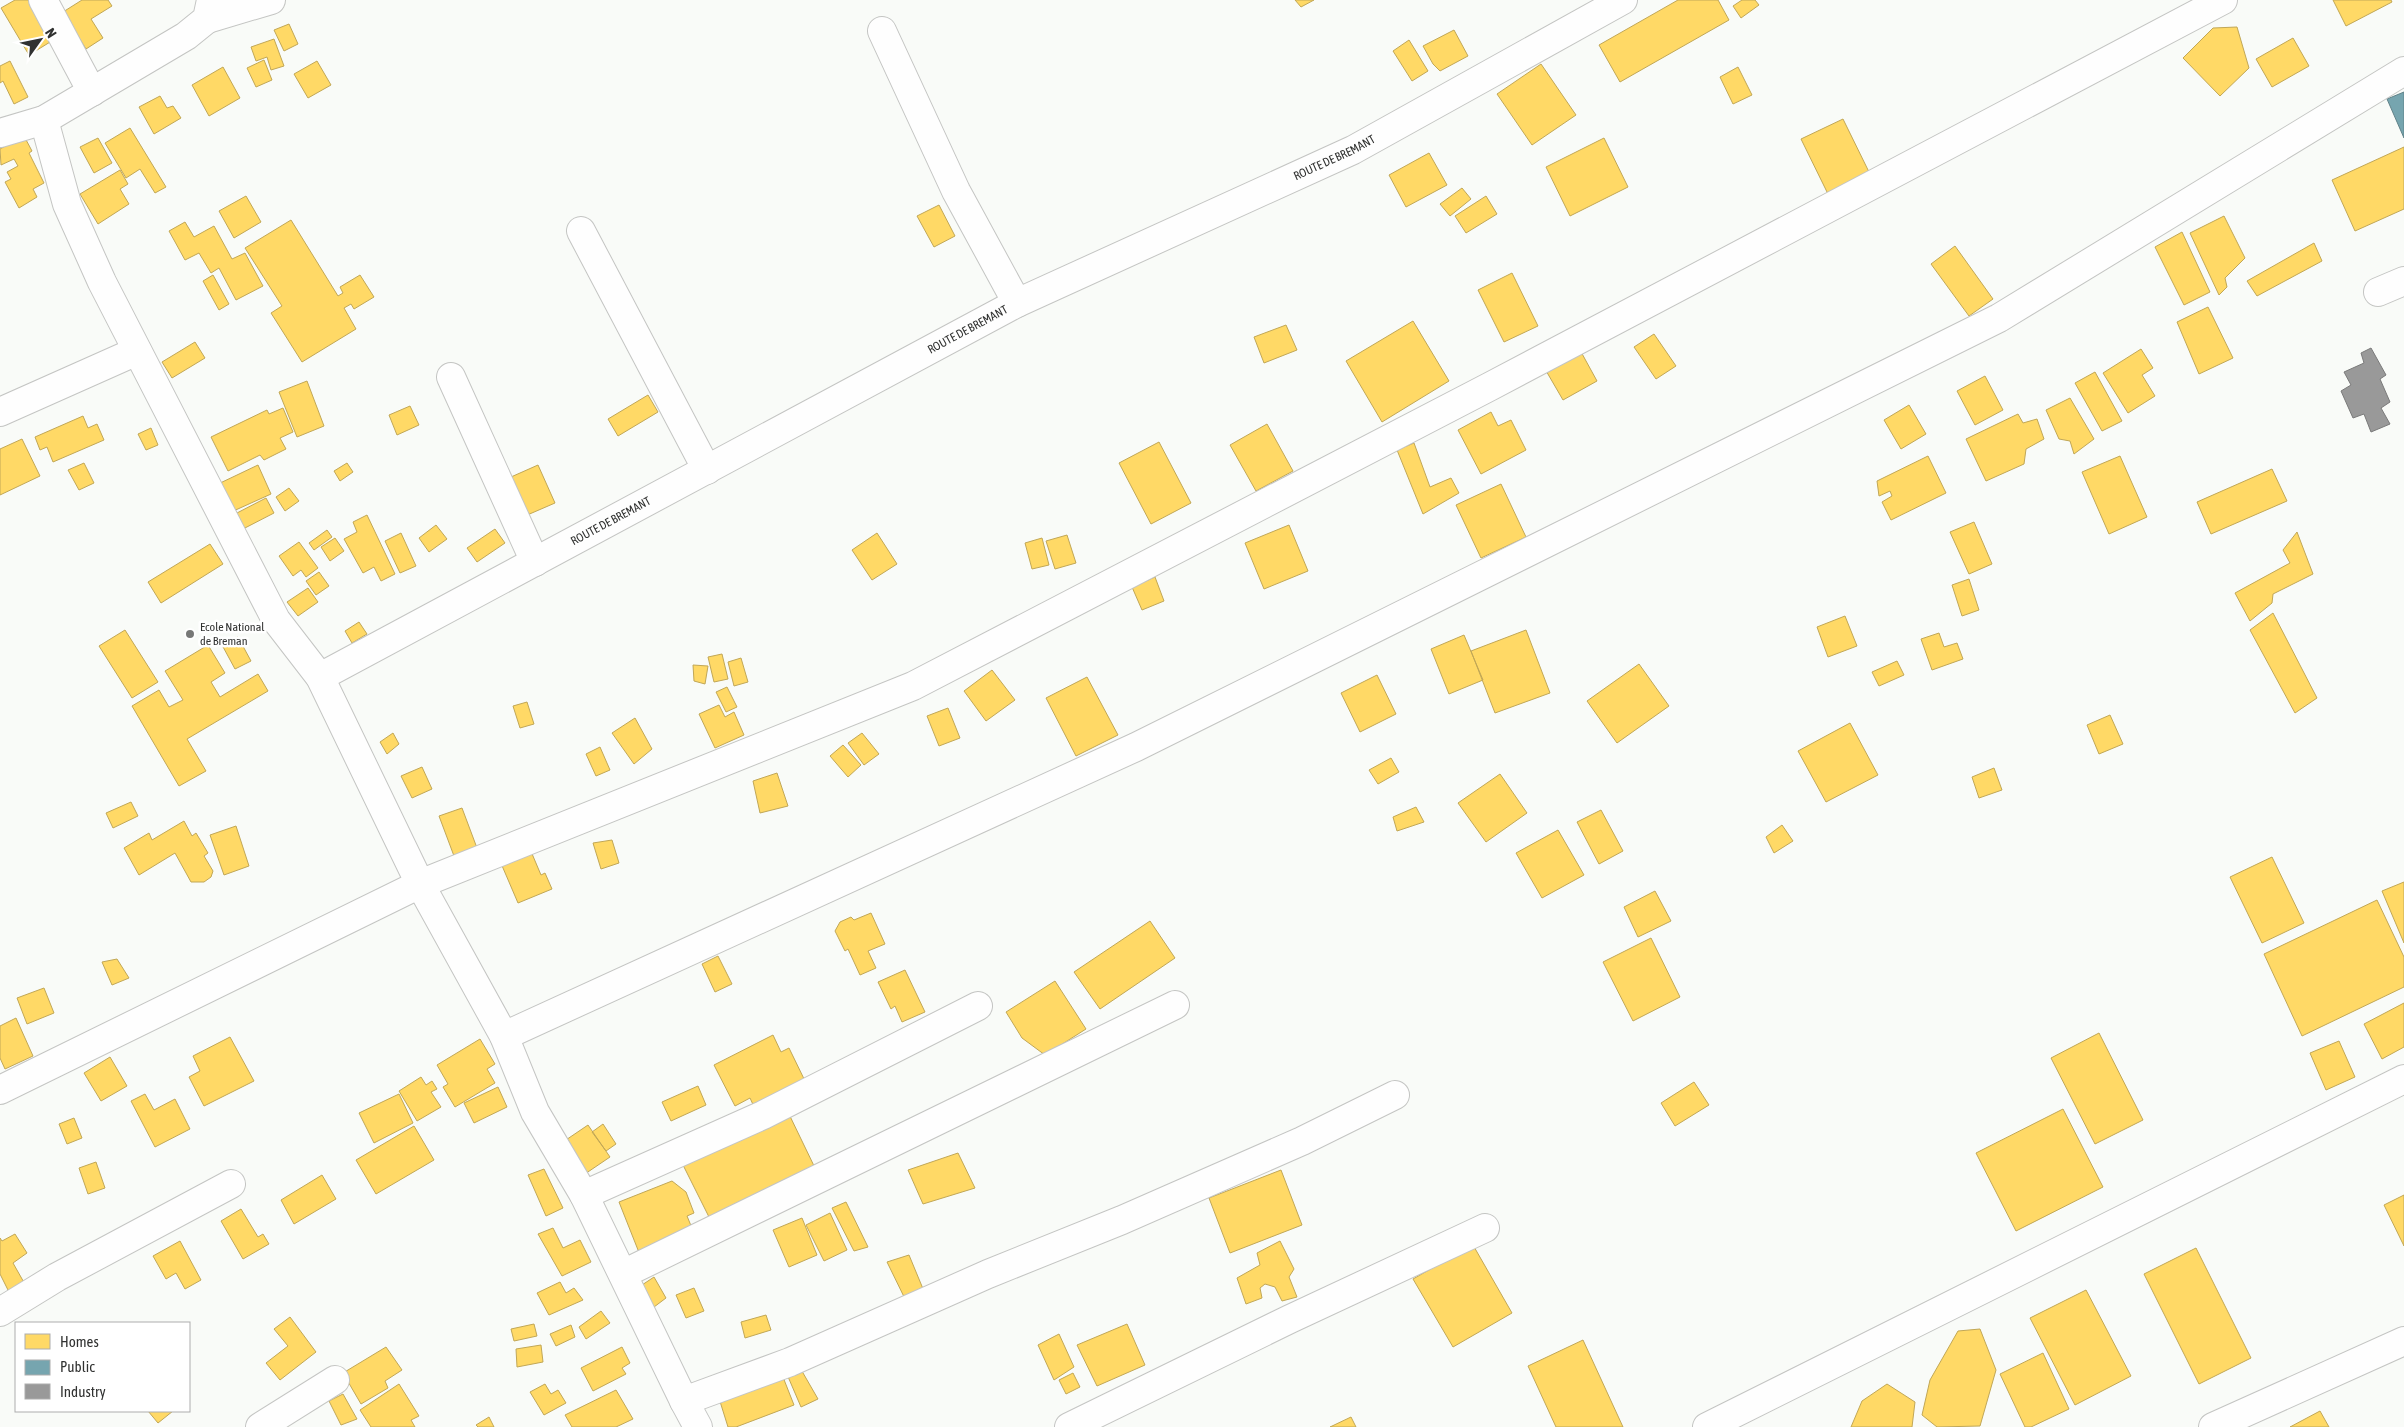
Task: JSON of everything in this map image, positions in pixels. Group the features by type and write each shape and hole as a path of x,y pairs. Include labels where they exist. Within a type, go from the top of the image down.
{"street":[{"path":"43,0 92,92"},
{"path":"0,134 44,120 186,36 209,9 271,0"},
{"name":"ROUTE DE BREMANT","path":"320,677 1017,303 1353,150 1623,0"},
{"path":"0,1090 420,884 913,686 1498,382 2223,0"},
{"path":"882,31 956,191 1017,303"},
{"path":"504,1036 1136,747 1999,318 2404,72"},
{"path":"44,120 67,204 102,282 137,352 276,620 320,677 420,884 504,1036 535,1112 584,1195 698,1427"},
{"path":"581,231 706,470"},
{"path":"2378,292 2404,281"},
{"path":"0,412 137,352"},
{"path":"451,377 535,562"},
{"path":"623,1274 1174,1005"},
{"path":"584,1195 763,1115 978,1006"},
{"path":"1706,1427 2404,1079"},
{"path":"684,1401 790,1362 988,1274 1122,1220 1302,1141 1395,1095"},
{"path":"0,1312 57,1277 231,1184"},
{"path":"1069,1427 1290,1319 1485,1228"},
{"path":"2213,1427 2404,1342"},
{"path":"260,1427 335,1380"}],"building: Homes":[{"path":"15,0 32,0 55,39 29,55 1,8"},
{"path":"82,0 108,0 112,6 91,19 103,38 86,49 63,12"},
{"path":"1295,0 1314,0 1301,7"},
{"path":"1678,0 1718,0 1729,20 1620,82 1599,45"},
{"path":"1742,0 1755,0 1759,5 1741,18 1733,6"},
{"path":"2333,0 2391,0 2392,2 2346,26"},
{"path":"289,24 298,44 284,51 274,30"},
{"path":"2237,27 2249,68 2220,96 2183,58 2213,28"},
{"path":"1454,30 1468,56 1440,71 1433,64 1423,46"},
{"path":"2293,38 2309,66 2272,87 2256,59"},
{"path":"274,39 284,66 271,70 267,57 256,61 251,47"},
{"path":"1409,40 1428,71 1412,81 1393,51"},
{"path":"264,60 272,80 256,87 247,68"},
{"path":"10,61 28,97 14,104 3,81 0,83 0,66"},
{"path":"317,61 331,85 308,98 294,74"},
{"path":"1541,64 1576,115 1532,145 1497,94"},
{"path":"223,67 240,98 209,116 192,85"},
{"path":"1738,67 1752,95 1733,104 1720,77"},
{"path":"160,96 167,108 173,106 181,118 154,134 139,107"},
{"path":"1843,119 1870,174 1828,194 1801,139"},
{"path":"130,128 166,187 155,193 140,169 126,178 105,143"},
{"path":"24,136 32,151 29,153 44,183 33,189 37,197 19,208 5,182 11,179 7,172 18,166 14,159 1,165 0,149"},
{"path":"98,138 112,163 94,173 80,147"},
{"path":"1604,138 1628,187 1570,216 1546,167"},
{"path":"2404,147 2404,209 2355,231 2332,180"},
{"path":"1429,153 1447,185 1406,207 1389,175"},
{"path":"120,170 128,184 120,189 129,204 98,224 80,194"},
{"path":"1462,188 1471,199 1450,216 1440,204"},
{"path":"246,196 261,222 234,238 219,211"},
{"path":"1486,196 1497,214 1466,233 1455,216"},
{"path":"939,205 955,236 934,247 917,216"},
{"path":"2224,216 2245,258 2225,278 2227,287 2219,295 2190,233"},
{"path":"291,220 338,296 343,293 340,287 360,275 374,297 354,309 351,304 344,308 356,329 302,362 271,313 282,306 245,248"},
{"path":"185,222 194,237 214,226 232,259 245,253 263,286 236,300 219,268 211,273 199,253 185,260 169,231"},
{"path":"2182,232 2210,292 2184,305 2155,247"},
{"path":"2314,243 2322,261 2257,296 2247,281"},
{"path":"1955,246 1993,299 1969,316 1931,264"},
{"path":"1512,273 1538,326 1504,342 1478,290"},
{"path":"213,275 229,304 219,310 203,281"},
{"path":"2208,307 2233,358 2199,374 2177,322"},
{"path":"1413,321 1449,381 1382,422 1346,361"},
{"path":"1286,325 1297,350 1264,363 1254,337"},
{"path":"1654,334 1676,366 1656,379 1634,347"},
{"path":"195,342 205,358 172,378 162,362"},
{"path":"2141,349 2153,368 2142,375 2155,396 2128,413 2103,373"},
{"path":"1580,350 1597,381 1563,400 1545,369"},
{"path":"2095,372 2122,421 2102,431 2075,383"},
{"path":"1985,376 2003,410 1975,425 1957,391"},
{"path":"307,381 324,426 297,437 279,392"},
{"path":"648,395 658,412 618,436 608,419"},
{"path":"2070,398 2094,439 2074,454 2070,441 2059,439 2046,410"},
{"path":"1909,405 1926,434 1901,449 1884,420"},
{"path":"410,406 419,425 397,435 389,415"},
{"path":"283,408 293,432 280,438 286,449 264,460 260,455 228,471 211,437 267,410 269,414"},
{"path":"1491,412 1498,426 1511,420 1526,450 1481,474 1458,430"},
{"path":"2018,414 2023,423 2037,419 2044,439 2026,449 2024,464 1986,481 1966,439"},
{"path":"83,416 88,428 97,424 104,440 53,462 47,447 40,450 35,437"},
{"path":"1267,424 1293,471 1256,491 1230,445"},
{"path":"151,428 158,445 146,450 138,434"},
{"path":"22,439 40,476 0,495 0,449"},
{"path":"1159,442 1191,503 1151,524 1119,463"},
{"path":"1414,443 1430,487 1451,478 1459,493 1423,514 1397,450"},
{"path":"1928,456 1946,493 1891,520 1882,502 1892,496 1890,491 1879,496 1877,481"},
{"path":"2120,456 2147,517 2109,534 2082,472"},
{"path":"84,463 94,483 79,490 68,470"},
{"path":"347,463 353,472 340,481 334,471"},
{"path":"258,465 271,494 229,513 216,485"},
{"path":"538,465 555,503 518,519 502,481"},
{"path":"2272,469 2287,501 2211,534 2197,502"},
{"path":"1501,484 1526,537 1481,558 1456,505"},
{"path":"289,488 299,501 285,511 276,497"},
{"path":"266,498 274,513 243,529 235,514"},
{"path":"367,515 395,574 381,581 374,567 363,573 344,539 357,532 353,522"},
{"path":"1974,522 1992,564 1969,574 1950,532"},
{"path":"436,525 447,539 429,552 419,538"},
{"path":"1289,525 1308,571 1264,589 1245,543"},
{"path":"495,529 505,543 477,562 467,548"},
{"path":"327,530 332,537 314,550 309,543"},
{"path":"2297,532 2313,574 2273,594 2272,603 2250,621 2235,593 2290,563 2283,550"},
{"path":"401,533 416,566 400,573 385,541"},
{"path":"877,533 897,564 872,580 852,550"},
{"path":"1067,535 1076,563 1055,569 1046,541"},
{"path":"335,538 344,551 330,561 321,547"},
{"path":"1042,538 1049,565 1032,569 1025,543"},
{"path":"299,542 318,568 306,577 301,570 293,576 279,556"},
{"path":"210,544 223,564 161,603 148,582"},
{"path":"319,572 329,586 316,595 306,581"},
{"path":"1155,577 1164,601 1142,610 1132,587"},
{"path":"1969,579 1979,610 1962,616 1952,585"},
{"path":"308,588 318,602 298,616 287,602"},
{"path":"2273,613 2317,698 2295,713 2250,630"},
{"path":"1845,616 1857,646 1828,657 1817,627"},
{"path":"359,622 367,634 352,643 345,631"},
{"path":"125,630 158,682 132,698 99,646"},
{"path":"1526,630 1550,693 1495,713 1471,651"},
{"path":"1939,633 1944,647 1957,643 1963,659 1932,670 1921,639"},
{"path":"1464,635 1483,680 1449,694 1431,649"},
{"path":"238,637 251,661 235,669 222,645"},
{"path":"208,645 225,673 211,682 220,697 258,674 268,691 187,739 206,771 179,786 132,706 159,690 169,707 183,700 165,671"},
{"path":"722,654 728,679 714,682 708,657"},
{"path":"741,658 748,682 734,686 728,662"},
{"path":"1897,661 1904,675 1879,686 1872,672"},
{"path":"1639,664 1669,706 1617,743 1587,701"},
{"path":"693,665 708,666 705,684 694,681"},
{"path":"992,670 1015,700 986,721 964,691"},
{"path":"1377,675 1396,714 1360,732 1341,693"},
{"path":"1087,677 1118,735 1076,756 1046,698"},
{"path":"727,687 737,707 726,712 716,692"},
{"path":"527,702 534,724 520,728 513,706"},
{"path":"719,705 725,717 734,712 744,735 715,748 699,714"},
{"path":"948,708 960,738 939,746 927,716"},
{"path":"2110,715 2123,744 2099,754 2087,725"},
{"path":"635,718 652,749 634,764 612,733"},
{"path":"1850,723 1878,775 1826,802 1798,751"},
{"path":"393,733 399,744 387,754 380,742"},
{"path":"862,733 879,754 864,765 848,743"},
{"path":"843,745 861,765 848,777 830,756"},
{"path":"600,747 610,770 596,776 586,754"},
{"path":"1391,758 1399,772 1378,784 1369,770"},
{"path":"422,767 432,789 412,798 401,776"},
{"path":"1994,768 2002,790 1979,798 1972,777"},
{"path":"777,773 788,806 760,813 753,781"},
{"path":"1500,774 1527,813 1486,842 1458,803"},
{"path":"131,802 138,816 113,828 106,813"},
{"path":"1416,807 1424,822 1397,831 1393,817"},
{"path":"462,808 477,848 454,856 439,816"},
{"path":"1601,810 1623,851 1599,864 1577,822"},
{"path":"184,821 192,836 196,833 208,853 204,856 213,871 211,877 204,882 191,882 175,853 139,875 124,848 149,833 152,840"},
{"path":"1782,825 1793,841 1774,853 1766,837"},
{"path":"236,826 249,866 224,875 210,835"},
{"path":"1558,830 1584,875 1542,898 1516,853"},
{"path":"612,840 619,863 601,869 593,843"},
{"path":"530,849 541,875 545,873 552,889 518,903 500,861"},
{"path":"2272,857 2304,923 2262,943 2230,877"},
{"path":"2404,882 2404,943 2382,891"},
{"path":"1655,891 1671,921 1638,937 1624,907"},
{"path":"2377,900 2404,957 2404,987 2302,1036 2264,954"},
{"path":"871,913 885,944 868,951 876,968 860,975 848,949 845,951 835,931 840,922 851,917 854,920"},
{"path":"1150,921 1175,958 1100,1009 1074,972"},
{"path":"1651,938 1680,997 1633,1021 1603,962"},
{"path":"718,956 732,984 715,992 702,964"},
{"path":"117,959 129,978 112,985 102,962"},
{"path":"905,970 925,1012 902,1022 895,1006 891,1009 878,982"},
{"path":"1055,981 1086,1029 1045,1055 1022,1038 1006,1012"},
{"path":"44,988 54,1013 27,1024 17,998"},
{"path":"2404,1003 2404,1047 2382,1059 2364,1024"},
{"path":"16,1018 33,1056 5,1069 0,1058 0,1026"},
{"path":"2099,1033 2143,1120 2095,1144 2051,1058"},
{"path":"773,1035 781,1052 789,1048 807,1085 756,1111 750,1098 735,1106 714,1065"},
{"path":"230,1037 254,1081 204,1106 189,1077 200,1071 193,1056"},
{"path":"480,1039 495,1064 487,1069 495,1083 455,1107 443,1087 448,1084 437,1065"},
{"path":"2339,1041 2355,1077 2326,1090 2310,1053"},
{"path":"110,1057 127,1086 101,1101 84,1073"},
{"path":"421,1077 426,1085 432,1081 437,1089 431,1092 441,1107 417,1121 399,1091"},
{"path":"1694,1082 1709,1105 1675,1126 1661,1103"},
{"path":"698,1086 706,1105 671,1121 662,1102"},
{"path":"498,1087 507,1107 474,1123 464,1103"},
{"path":"145,1094 154,1110 175,1099 190,1129 155,1147 131,1101"},
{"path":"399,1094 413,1123 374,1143 359,1113"},
{"path":"2063,1109 2103,1187 2016,1231 1976,1153"},
{"path":"787,1110 816,1170 711,1221 681,1161"},
{"path":"74,1118 82,1138 67,1144 59,1124"},
{"path":"603,1124 616,1144 606,1151 592,1132"},
{"path":"588,1125 610,1157 579,1178 557,1146"},
{"path":"414,1126 434,1160 376,1194 356,1160"},
{"path":"958,1153 975,1188 923,1204 908,1170"},
{"path":"96,1162 105,1188 88,1194 79,1168"},
{"path":"544,1169 563,1208 546,1216 528,1175"},
{"path":"1281,1170 1302,1225 1230,1253 1209,1198"},
{"path":"322,1175 336,1199 294,1224 281,1200"},
{"path":"672,1181 686,1192 694,1213 687,1216 694,1233 640,1255 619,1202"},
{"path":"2404,1195 2404,1246 2384,1205"},
{"path":"846,1202 868,1247 854,1251 832,1208"},
{"path":"241,1209 258,1237 263,1234 269,1244 243,1259 221,1221"},
{"path":"830,1213 847,1250 824,1261 806,1225"},
{"path":"802,1218 817,1255 789,1267 773,1230"},
{"path":"553,1228 563,1248 580,1240 591,1262 562,1276 538,1234"},
{"path":"15,1234 27,1253 13,1263 26,1286 10,1294 0,1274 0,1238 2,1241"},
{"path":"180,1241 201,1280 185,1289 176,1273 166,1279 153,1256"},
{"path":"1280,1241 1294,1269 1289,1277 1297,1297 1282,1301 1275,1287 1265,1284 1260,1288 1262,1298 1246,1304 1237,1278 1260,1265 1257,1253"},
{"path":"1473,1245 1512,1313 1453,1347 1413,1279"},
{"path":"2196,1248 2251,1358 2199,1384 2144,1274"},
{"path":"909,1255 926,1296 909,1307 887,1262"},
{"path":"654,1277 666,1298 650,1310 636,1289"},
{"path":"560,1282 566,1293 574,1288 583,1300 549,1315 537,1293"},
{"path":"694,1288 704,1311 686,1318 676,1295"},
{"path":"2086,1290 2131,1376 2075,1405 2030,1318"},
{"path":"601,1311 610,1323 586,1339 579,1327"},
{"path":"766,1315 771,1330 745,1338 741,1322"},
{"path":"290,1317 316,1352 280,1380 266,1363 288,1346 274,1329"},
{"path":"534,1324 537,1336 514,1341 511,1329"},
{"path":"1127,1324 1145,1365 1097,1386 1077,1345"},
{"path":"571,1325 575,1337 556,1346 550,1334"},
{"path":"1980,1329 1996,1370 1980,1426 1937,1427 1922,1415 1930,1380 1958,1331"},
{"path":"1059,1334 1074,1367 1054,1380 1038,1345"},
{"path":"1583,1340 1623,1427 1556,1427 1528,1366"},
{"path":"541,1345 543,1362 517,1367 516,1349"},
{"path":"386,1347 402,1370 385,1381 388,1388 361,1404 343,1373"},
{"path":"622,1347 630,1363 622,1368 626,1374 593,1391 581,1368"},
{"path":"2043,1353 2069,1409 2031,1427 2025,1427 2000,1374"},
{"path":"799,1366 818,1399 801,1407 786,1372"},
{"path":"781,1372 794,1405 736,1427 728,1427 718,1395"},
{"path":"1073,1373 1080,1387 1066,1394 1059,1380"},
{"path":"399,1384 419,1416 411,1420 415,1427 371,1427 360,1410"},
{"path":"545,1384 551,1394 558,1390 566,1403 544,1415 530,1392"},
{"path":"1887,1384 1915,1402 1912,1427 1851,1427 1862,1401"},
{"path":"616,1390 633,1419 616,1427 572,1427 565,1415"},
{"path":"343,1394 357,1419 341,1425 329,1401"},
{"path":"2320,1411 2329,1427 2290,1427"},
{"path":"149,1412 172,1412 158,1423"},
{"path":"489,1417 494,1427 478,1427 476,1425"},
{"path":"1351,1417 1356,1427 1330,1427"}],"building: Public":[{"path":"2404,92 2404,138 2387,99"}],"building: Industry":[{"path":"2371,348 2386,375 2380,379 2390,402 2381,408 2390,424 2371,432 2364,414 2353,418 2341,391 2351,385 2344,372 2364,363 2361,353"}],"place":[{"name":"Ecole National de Breman","path":"190,634"}]}
